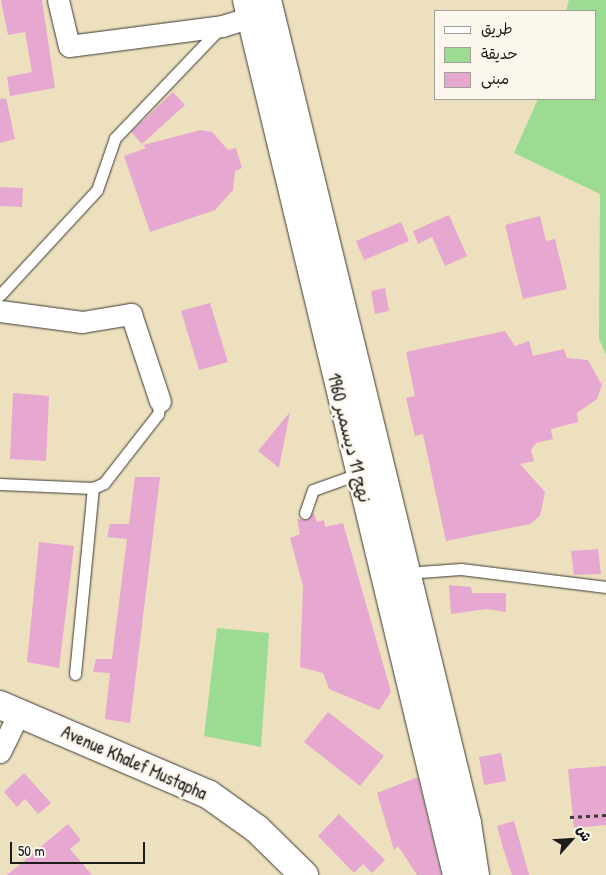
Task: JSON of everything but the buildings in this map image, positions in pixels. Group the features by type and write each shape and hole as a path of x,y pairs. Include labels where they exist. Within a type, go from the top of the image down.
{"main road":[{"name":"نهج 11 ديسمبر 1960","path":"255,6 358,474 456,875"},
{"name":"نهج 11 ديسمبر 1960","path":"255,6 467,823 475,875"},
{"name":"Avenue Khalef Mustapha","path":"10,709 208,794 257,829 304,875"}],"street":[{"path":"58,0 69,46 222,26 255,6"},
{"path":"0,311 82,322 131,314 160,401"},
{"path":"0,752 10,709"}],"lane":[{"path":"0,295 97,190 116,138 222,26"},
{"path":"0,484 93,488 104,483 158,414 160,401"},
{"path":"304,513 313,490 358,474"},
{"path":"75,674 93,488"},
{"path":"403,573 462,569 606,587"}],"path":[{"path":"570,818 606,815"}],"green space":[{"path":"569,0 606,0 606,355 599,339 600,194 514,153 538,100 596,100 596,10 566,10"},
{"path":"217,628 269,633 261,747 204,736"}]}
